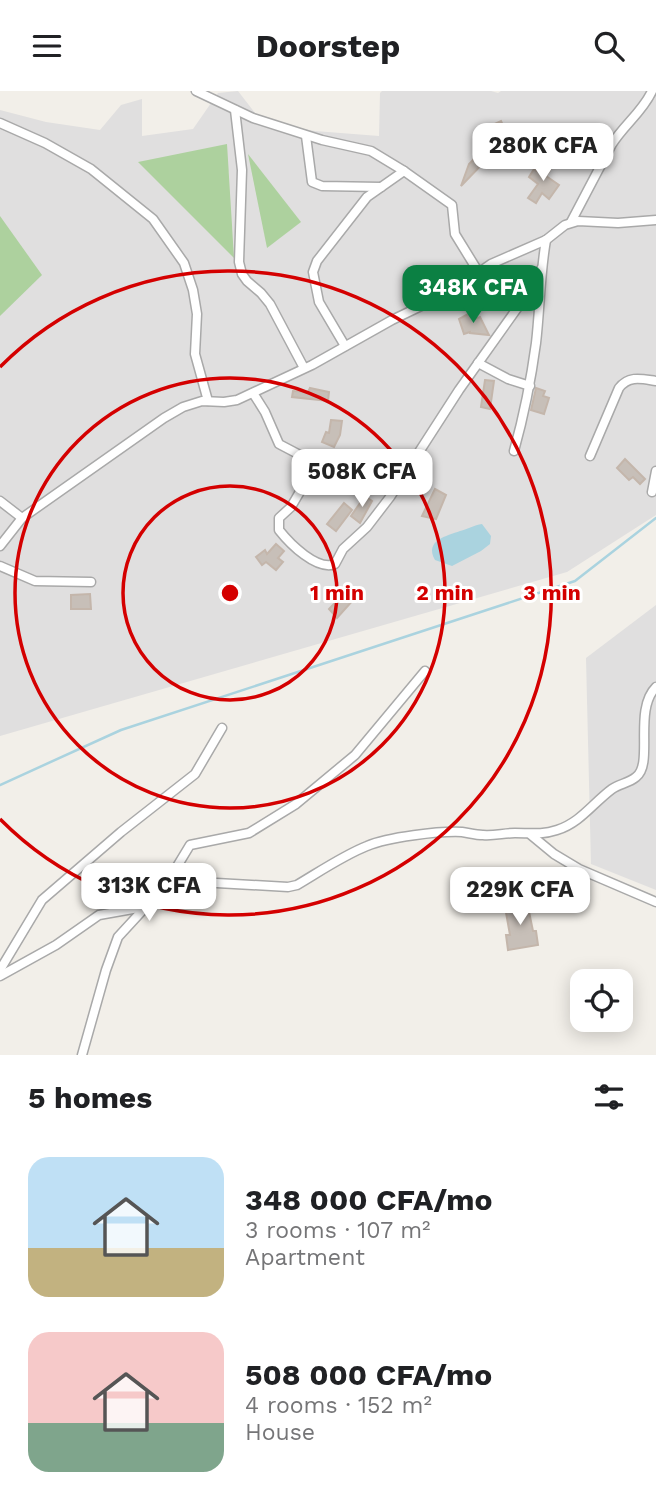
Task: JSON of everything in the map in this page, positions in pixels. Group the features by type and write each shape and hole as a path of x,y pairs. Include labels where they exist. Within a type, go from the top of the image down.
{"street":[{"path":"196,91 253,118 306,136 371,151 404,171 452,205 455,234 479,273"},
{"path":"571,222 618,134 646,102 652,91"},
{"path":"235,110 242,170 239,262 247,281 270,304 304,368"},
{"path":"0,124 46,143 91,169 153,219 184,264 193,290 197,314 195,354 208,401"},
{"path":"306,136 312,182 322,186 382,187"},
{"path":"345,346 319,302 313,272 317,261 367,197 404,171"},
{"path":"0,546 22,519 164,418 189,404 230,402 253,393 419,305 444,295 505,257 546,240 571,222 656,221"},
{"path":"514,451 530,386 546,240"},
{"path":"253,393 279,444 298,454 306,478 291,507 279,518 279,530 292,545 317,564 327,567 335,564 343,549 373,520 459,390 523,300 541,269"},
{"path":"478,363 508,379 530,386"},
{"path":"590,456 622,383 639,378 656,381"},
{"path":"652,492 656,471"},
{"path":"0,501 22,519"},
{"path":"0,566 34,581 91,582"},
{"path":"160,895 190,845 249,833 296,804 355,755 425,671"},
{"path":"82,1055 110,956 118,937 144,907 160,895 177,886 199,882 288,887 298,885 367,846 387,840 461,832 480,835 531,835 561,829 585,814 612,789 637,777 643,759 646,705 656,687"},
{"path":"0,970 42,900 121,832 195,774 222,728"},
{"path":"531,835 554,854 579,869 656,902"},
{"path":"0,977 56,945 99,915 144,907"}],"shaded area":[{"path":"238,91 262,122 315,131 379,136 382,91 656,91 656,515 567,572 0,736 0,110 46,122 100,130 121,105 142,99 142,136 193,129 218,93"},
{"path":"656,605 656,890 591,864 586,658"}],"green space":[{"path":"227,144 234,258 138,162"},
{"path":"248,154 301,222 267,248"},
{"path":"0,216 42,275 0,316"}],"water":[{"path":"482,524 491,536 490,544 481,551 452,566 435,560 432,548 438,540"}],"building":[{"path":"501,121 506,133 520,148 513,154 496,135 485,140 481,130"},
{"path":"481,152 488,158 461,186 469,164"},
{"path":"543,160 552,167 546,176 559,185 549,199 542,193 536,203 528,198 538,184 529,177"},
{"path":"497,268 504,280 508,281 500,304 492,302 496,289 487,285 484,278"},
{"path":"470,313 473,320 480,317 489,335 470,332 464,334 459,319"},
{"path":"485,380 494,381 490,409 481,407"},
{"path":"310,388 329,392 328,401 292,397 293,391 308,392"},
{"path":"536,388 545,391 543,396 549,398 544,414 531,410"},
{"path":"331,420 342,421 340,435 334,447 322,442 326,432 329,433"},
{"path":"625,459 645,479 640,484 633,477 629,480 617,468"},
{"path":"375,463 384,468 371,492 362,487"},
{"path":"435,489 446,495 436,519 422,516"},
{"path":"365,496 372,501 360,523 351,516"},
{"path":"344,503 352,510 336,531 327,524"},
{"path":"276,544 284,551 278,558 283,562 276,570 266,562 262,565 256,557 265,550 267,554"},
{"path":"346,591 354,599 337,618 329,609"},
{"path":"90,594 91,609 71,609 71,595"},
{"path":"527,902 538,945 508,950 506,935 510,935 505,907"}],"waterway":[{"path":"0,785 121,730 575,581 656,518"}]}
